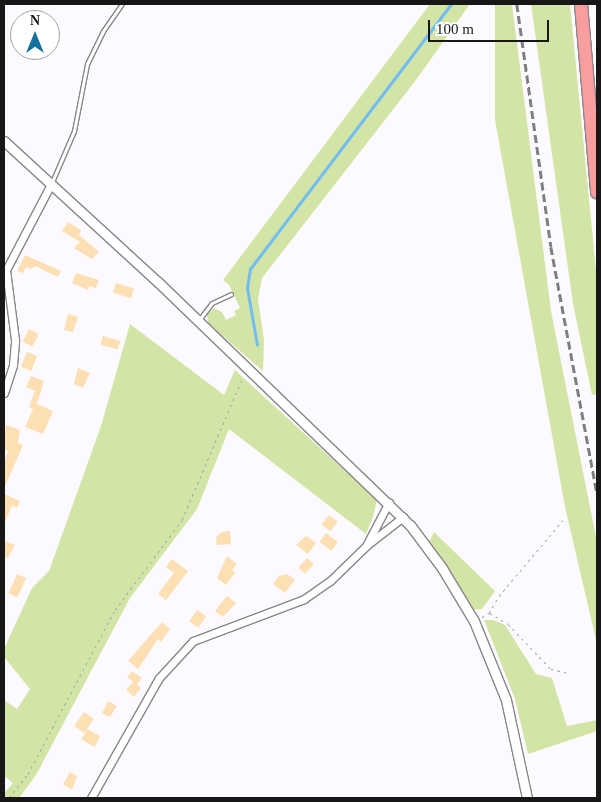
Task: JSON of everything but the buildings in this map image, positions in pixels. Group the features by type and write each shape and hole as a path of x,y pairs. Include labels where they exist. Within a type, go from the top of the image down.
{"highway":[{"path":"581,4 597,192"}],"street":[{"path":"4,141 158,282 403,516 442,568 474,621 506,700 527,798"},
{"path":"4,393 13,365 15,340 6,270 51,184"},
{"path":"367,545 389,502"},
{"path":"91,798 159,678 193,641 304,599 330,581 367,545 403,516"}],"lane":[{"path":"51,184 74,131 87,64 103,31 122,4"},
{"path":"199,321 206,308 231,294"}],"path":[{"path":"9,798 28,774 115,610 182,520 247,367"},
{"path":"474,621 489,613 499,596 562,520"},
{"path":"489,613 508,624 551,669 569,673"}],"green space":[{"path":"430,4 470,4 416,80 262,278 258,299 264,340 263,371 208,323 207,314 214,308 222,312 226,320 236,315 234,311 240,308 229,285 223,280"},
{"path":"495,4 512,4 551,311 597,542 597,644 565,507 495,120"},
{"path":"531,4 570,4 597,281 597,394 592,395 573,304"},
{"path":"130,324 224,395 235,370 377,500 373,517 366,534 229,429 197,509 130,598 36,775 19,798 4,798 4,793 13,783 4,776 4,700 17,709 30,689 4,657 4,649 32,588 49,571 101,426"},
{"path":"434,532 495,591 482,609 473,610 429,542"},
{"path":"484,620 493,620 505,625 536,674 552,678 567,726 597,720 597,731 528,754 515,699"}],"waterway":[{"path":"257,345 247,288 250,269 451,4"}],"railway":[{"path":"517,4 551,247 597,492"}]}
